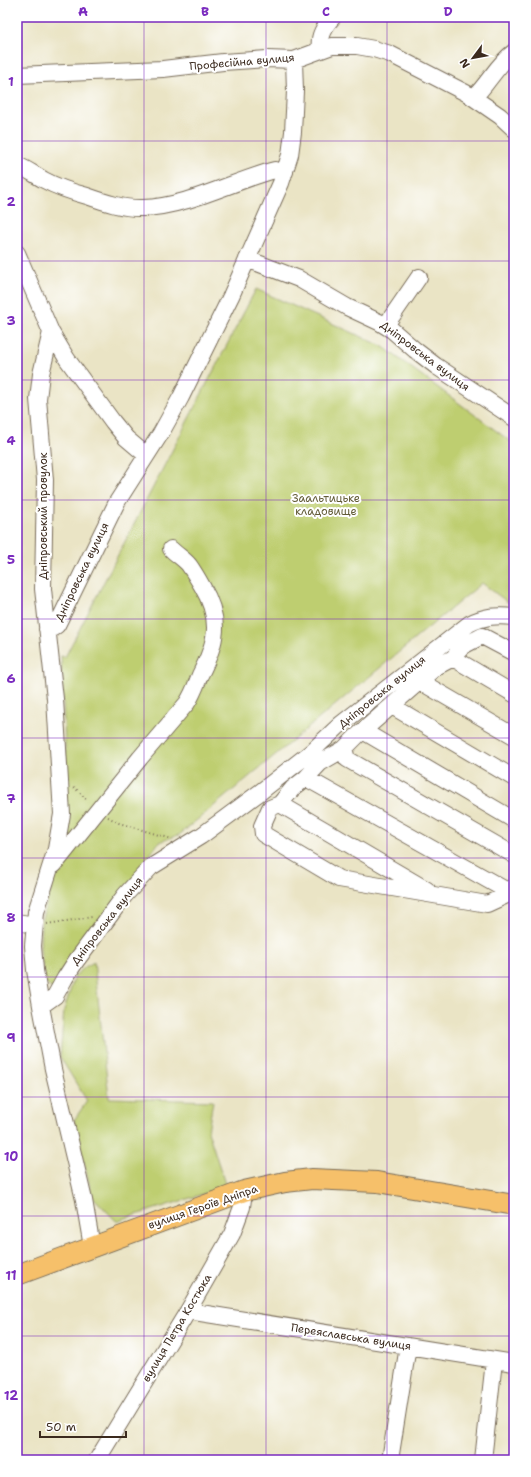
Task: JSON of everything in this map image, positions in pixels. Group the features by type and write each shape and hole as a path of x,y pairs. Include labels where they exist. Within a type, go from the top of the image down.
{"main road":[{"name":"вулиця Героїв Дніпра","path":"17,1275 244,1191 267,1185 312,1179 355,1180 377,1182 514,1205"}],"street":[{"path":"320,49 320,36 333,17"},
{"name":"Професійна вулиця","path":"17,75 163,69 223,62 267,59 294,60 320,49 344,45 374,49 397,58 474,97 500,116 514,129"},
{"path":"474,97 506,59 514,52"},
{"name":"Дніпровська вулиця","path":"92,1247 84,1200 40,1006 33,946 36,912 59,839 62,814 55,699 47,629 53,628 58,622 107,520 161,433 181,397 231,296 285,172 290,155 293,132 295,91 294,60"},
{"path":"17,165 27,169 44,180 74,192 117,205 140,208 165,205 190,198 270,171 275,170 285,172"},
{"path":"17,254 23,285 80,378 126,438 146,455"},
{"name":"Дніпровська вулиця","path":"247,259 299,279 347,307 386,326 441,370 514,418"},
{"path":"386,326 419,277"},
{"name":"Дніпровський провулок","path":"47,629 43,589 45,480 38,399 41,374 51,332"},
{"path":"48,873 140,758 187,703 211,653 216,625 212,605 190,566 171,549"},
{"name":"Дніпровська вулиця","path":"40,1006 55,996 76,961 111,914 145,873 159,861 218,824 294,766 341,724 469,624 483,617 514,617"},
{"path":"512,889 487,904 339,879 263,834 262,826 270,808 280,804 293,788 306,778 320,763 344,749 360,733 421,682 436,667 453,658 462,646 482,636 514,653"},
{"path":"453,658 514,694"},
{"path":"421,682 514,736"},
{"path":"392,706 514,778"},
{"path":"341,724 360,733 514,820"},
{"path":"344,749 347,760 514,855"},
{"path":"306,778 512,889"},
{"path":"280,804 436,895"},
{"path":"17,922 34,925"},
{"name":"вулиця Петра Костюка","path":"97,1460 188,1311 232,1234 242,1207 244,1191"},
{"name":"Переяславська вулиця","path":"188,1311 514,1363"},
{"path":"390,1460 408,1346"},
{"path":"483,1460 494,1361"}],"path":[{"path":"60,772 78,792 98,810 119,823 188,843"},
{"path":"34,925 60,923 111,914"}],"green space":[{"name":"Заальтицьке кладовище","path":"256,289 382,346 514,444 514,607 482,583 179,835 159,842 54,990 45,983 40,949 41,921 54,879 65,863 67,843 66,768 61,656 65,657"},
{"path":"94,962 109,1098 213,1101 208,1131 226,1187 116,1221 92,1196 74,1120 87,1101 60,1057 64,1010 75,976 85,967"}]}
